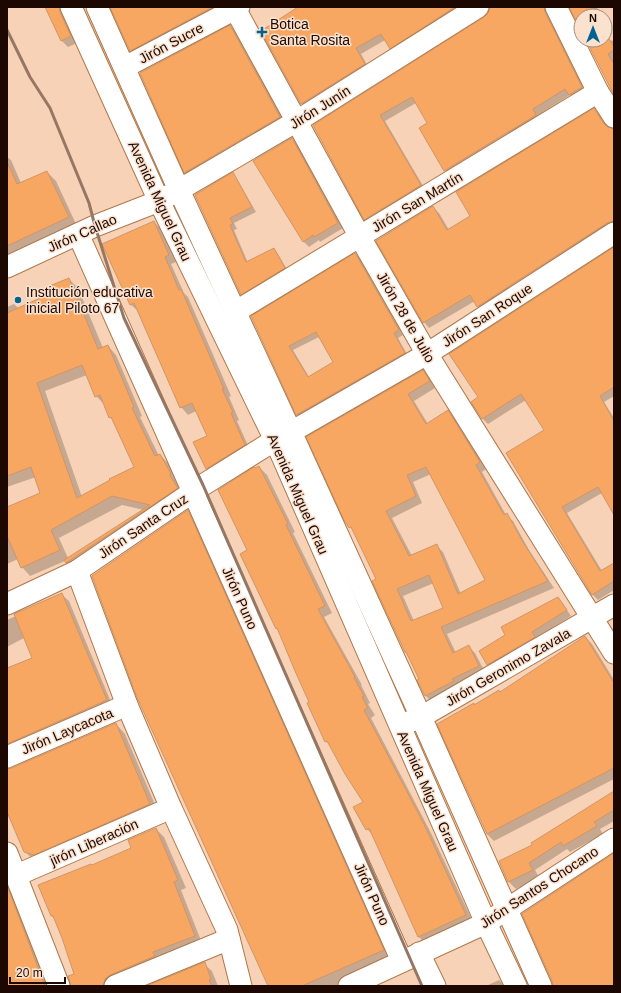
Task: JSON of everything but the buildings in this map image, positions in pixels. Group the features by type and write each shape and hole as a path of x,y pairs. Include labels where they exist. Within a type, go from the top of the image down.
{"street":[{"name":"Avenida Miguel Grau","path":"71,7 158,201 283,436 421,717 541,986"},
{"name":"Avenida Miguel Grau","path":"97,7 235,312 283,436 400,727 486,923 516,986"},
{"name":"Jirón Junín","path":"158,201 297,121 478,7"},
{"path":"556,7 598,92 614,117"},
{"name":"Jirón Sucre","path":"125,67 236,8"},
{"name":"Jirón 28 de Julio","path":"236,8 360,237 427,354 614,653"},
{"name":"Jirón San Martín","path":"235,312 598,92"},
{"name":"Jirón Callao","path":"7,267 78,234 158,201"},
{"name":"Jirón Puno","path":"78,234 193,492 410,957 435,986"},
{"name":"Jirón San Roque","path":"283,436 427,354 614,234"},
{"name":"Jirón Santa Cruz","path":"7,604 77,571 193,492 283,436"},
{"path":"77,571 127,705 171,808 227,930 241,986"},
{"name":"Jirón Geronimo Zavala","path":"400,727 421,717 593,619 614,605"},
{"name":"Jirón Laycacota","path":"7,757 127,705"},
{"name":"jirón Liberación","path":"17,875 171,808"},
{"name":"Jirón Santos Chocano","path":"349,986 486,923 614,839"},
{"path":"7,852 59,986"},
{"path":"115,986 229,939"}],"railway":[{"path":"7,30 30,77 50,108 89,203 124,318 203,485 422,986"}],"place":[{"name":"Botica Santa Rosita","path":"262,32"},
{"name":"Institución educativa inicial Piloto 67","path":"18,300"}]}
